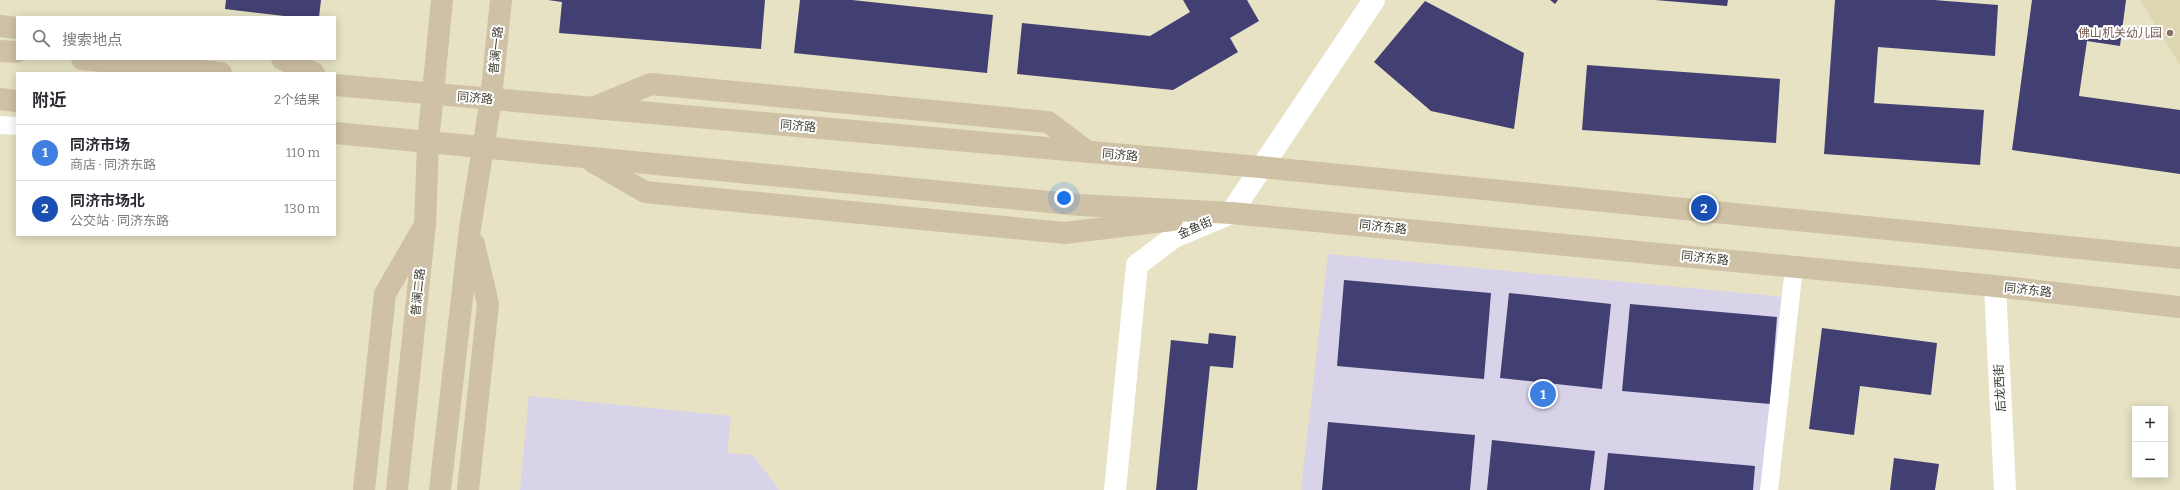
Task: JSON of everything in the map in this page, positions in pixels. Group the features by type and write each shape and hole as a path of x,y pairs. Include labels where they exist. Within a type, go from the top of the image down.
{"main road":[{"path":"433,94 442,0"},
{"name":"普澜一路","path":"491,99 501,0"},
{"path":"0,26 16,28"},
{"path":"0,51 16,52"},
{"path":"92,60 211,72"},
{"path":"284,60 312,72"},
{"name":"同济路","path":"337,84 433,94 1260,167"},
{"path":"592,108 651,84 1048,122 1088,152"},
{"name":"普澜二路","path":"397,490 425,224 428,143 433,94"},
{"path":"440,490 470,228 491,99"},
{"path":"0,100 16,101"},
{"path":"336,134 1080,205 1231,212"},
{"path":"588,159 645,192 1065,233 1231,212"},
{"path":"1260,167 2180,258"},
{"name":"同济东路","path":"1231,212 1995,286 2180,307"},
{"path":"364,490 385,294 425,224"},
{"path":"468,490 488,304 470,228"}],"street":[{"path":"1231,212 1374,0"},
{"name":"金鱼街","path":"1115,490 1137,265 1174,237 1231,212"},
{"name":"后龙西街","path":"1995,286 2005,490"}],"lane":[{"path":"0,125 16,126"},
{"path":"1769,490 1794,267"}],"shaded area":[{"name":"佛山机关幼儿园","path":"2140,0 2180,0 2180,65"},
{"path":"1328,254 1784,297 1763,490 1301,490"},
{"path":"529,396 731,416 727,453 753,455 779,490 520,490"}],"building":[{"path":"226,0 321,0 319,16 284,16 225,9"},
{"path":"548,0 765,0 761,49 559,33 562,2"},
{"path":"800,0 852,0 993,15 987,73 794,53"},
{"path":"1183,0 1247,0 1259,21 1230,38 1238,52 1173,90 1017,74 1022,23 1150,36 1190,12"},
{"path":"1550,0 1558,0 1555,4"},
{"path":"1655,0 1728,0 1727,6"},
{"path":"1835,0 1934,0 1998,5 1995,56 1878,47 1874,103 1984,110 1980,165 1824,154"},
{"path":"2032,0 2126,0 2120,46 2087,41 2079,96 2180,110 2180,174 2012,150"},
{"path":"1425,1 1524,53 1514,129 1431,111 1374,62"},
{"path":"1587,65 1780,79 1776,143 1582,130"},
{"path":"1344,280 1491,293 1484,379 1337,366"},
{"path":"1509,293 1611,304 1602,389 1500,378"},
{"path":"1630,304 1777,317 1770,404 1622,391"},
{"path":"1822,328 1937,343 1931,395 1860,386 1854,435 1809,429"},
{"path":"1209,333 1236,336 1233,368 1210,366 1197,490 1156,490 1171,340 1208,344"},
{"path":"1328,422 1475,435 1470,490 1322,490"},
{"path":"1492,440 1595,451 1590,490 1487,490"},
{"path":"1608,453 1755,466 1753,490 1604,490"},
{"path":"1894,458 1939,464 1935,490 1890,490"}],"place":[{"name":"佛山机关幼儿园","path":"2170,33"},
{"name":"同济市场北","path":"1704,208"},
{"name":"同济市场","path":"1543,394"}]}
